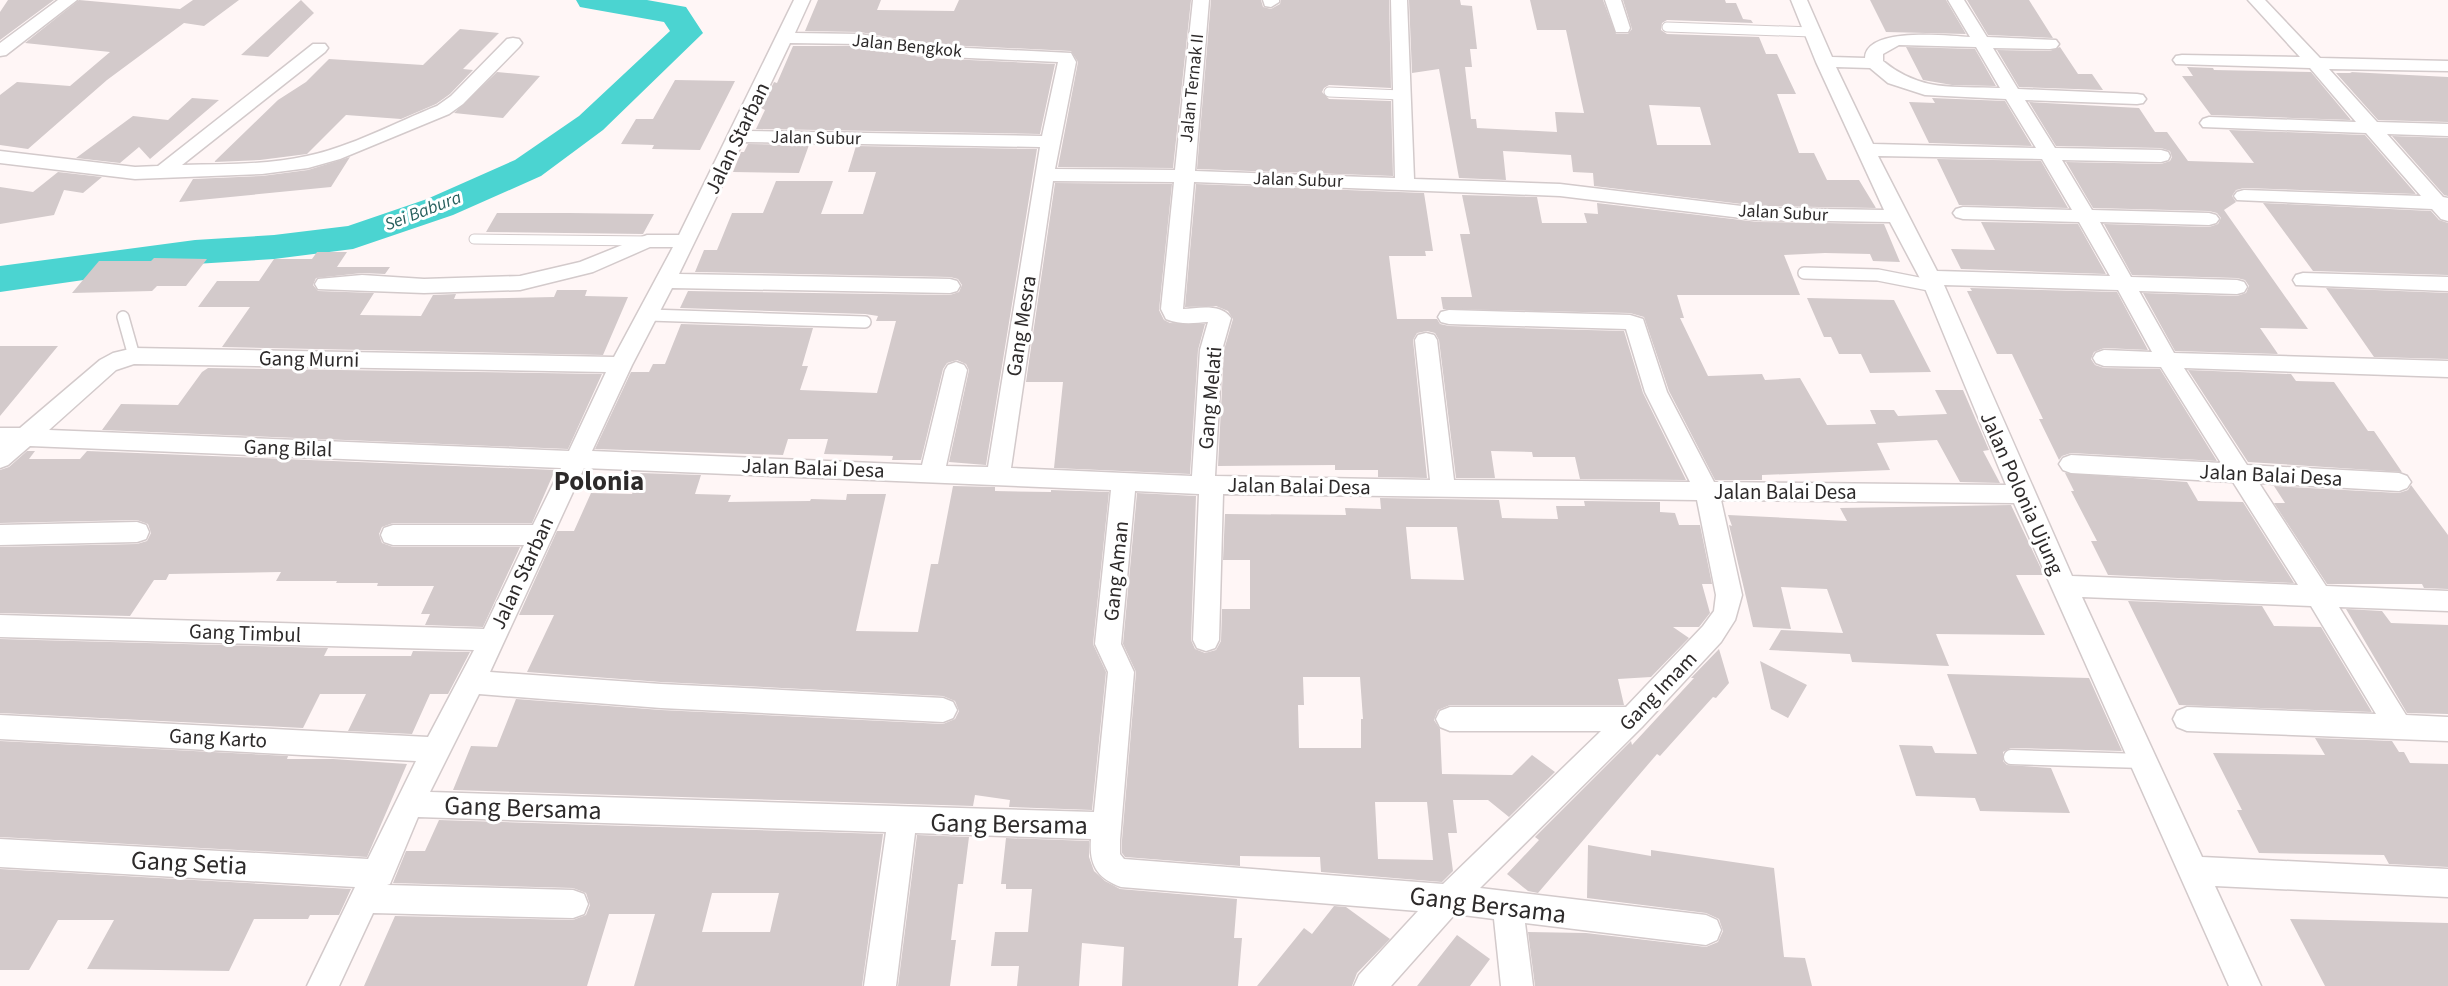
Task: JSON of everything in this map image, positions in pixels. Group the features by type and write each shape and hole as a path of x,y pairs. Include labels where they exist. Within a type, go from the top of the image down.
{"street":[{"path":"0,51 69,0"},
{"name":"Jalan Starban","path":"323,986 373,887 436,750 472,682 621,365 686,241 802,0"},
{"name":"Jalan Ternak II","path":"1183,176 1201,0"},
{"path":"1399,0 1405,184"},
{"path":"1613,0 1622,28"},
{"name":"Jalan Polonia Ujung","path":"1799,0 1825,62 1897,216 1932,282 2022,494 2245,986"},
{"path":"1956,0 2126,284 2167,359 2319,597 2398,727"},
{"path":"2256,0 2444,207"},
{"name":"Jalan Bengkok","path":"785,38 860,39 926,51 1065,57 1067,62 1050,142"},
{"path":"1874,63 1874,52 1897,40 2050,44"},
{"path":"0,157 135,173 262,168 308,162 333,155 443,110 457,100 513,43"},
{"path":"161,173 320,48"},
{"path":"2182,60 2313,61 2448,66"},
{"path":"1825,62 1874,63 1894,79 1924,90 2137,99"},
{"path":"2209,123 2448,130"},
{"name":"Jalan Subur","path":"738,136 1050,142"},
{"path":"1044,175 1050,142"},
{"path":"1867,150 2161,156"},
{"name":"Jalan Subur","path":"1044,175 1183,176 1560,190 1758,214 1897,216"},
{"name":"Gang Mesra","path":"998,477 1044,175"},
{"name":"Gang Melati","path":"1183,176 1172,309 1174,314 1179,316 1215,315 1220,318 1211,350 1207,484"},
{"path":"2244,196 2444,207"},
{"path":"1963,213 2209,219"},
{"path":"325,284 362,282 424,286 520,283 586,267 647,241 686,241"},
{"path":"2303,280 2448,284"},
{"path":"666,281 950,286"},
{"path":"1932,282 2237,287"},
{"name":"Gang Imam","path":"1370,986 1449,899 1632,719 1712,634 1725,612 1729,595 1707,492 1656,392 1633,323 1449,317"},
{"path":"1426,340 1443,489"},
{"name":"Gang Murni","path":"27,437 108,365 121,358 134,356 621,365"},
{"path":"2104,358 2448,369"},
{"path":"932,473 956,370"},
{"name":"Gang Bilal","path":"0,436 576,459"},
{"path":"0,459 27,437"},
{"name":"Jalan Balai Desa","path":"576,459 1124,482 1443,489 2022,494"},
{"name":"Jalan Balai Desa","path":"2071,464 2398,482"},
{"name":"Gang Aman","path":"1107,826 1121,672 1126,659 1108,644 1124,482"},
{"path":"1206,640 1207,484"},
{"path":"0,535 137,532"},
{"path":"393,535 540,535"},
{"path":"2063,586 2448,602"},
{"name":"Gang Timbul","path":"0,626 490,640"},
{"path":"472,682 661,696 943,710"},
{"path":"1450,719 1632,719"},
{"path":"2187,719 2448,729"},
{"name":"Gang Karto","path":"0,727 436,750"},
{"name":"Gang Bersama","path":"412,804 1107,826 1106,862 1110,868 1121,873 1449,899 1706,930"},
{"path":"880,986 902,821"},
{"name":"Gang Setia","path":"0,853 573,904"},
{"path":"2193,871 2448,883"},
{"path":"1508,907 1517,986"}],"lane":[{"path":"1667,27 1812,32"},
{"path":"1329,92 1402,95"},
{"path":"474,239 647,241"},
{"path":"1804,273 1878,275 1932,282"},
{"path":"649,315 865,322"},
{"path":"123,316 134,356"},
{"path":"2012,757 2143,762"}],"building":[{"path":"8,0 54,0 0,40 0,12"},
{"path":"79,0 180,9 193,0 239,0 204,26 184,23 107,80 28,149 0,145 0,95 17,82 70,86 110,52 25,43"},
{"path":"301,0 314,13 268,57 241,55"},
{"path":"818,0 881,0 877,10 954,11 959,0 1191,0 1173,168 1058,167 1078,62 1071,51 926,44 860,32 805,31"},
{"path":"1211,0 1261,0 1263,7 1271,9 1280,4 1281,0 1389,0 1391,88 1329,85 1322,92 1329,99 1391,101 1393,176 1197,169"},
{"path":"1409,0 1460,0 1461,5 1472,6 1477,49 1470,49 1472,67 1465,67 1471,119 1476,119 1477,128 1557,132 1555,112 1584,113 1566,30 1537,30 1530,0 1603,0 1616,34 1628,34 1632,29 1623,0 1725,0 1726,3 1736,3 1743,19 1751,20 1753,23 1667,20 1662,23 1661,30 1667,34 1759,37 1766,54 1777,54 1796,94 1777,94 1799,153 1814,153 1827,180 1859,180 1876,208 1758,206 1594,186 1593,173 1573,172 1571,155 1503,151 1506,180 1459,178 1439,69 1412,73","holes":["1649,105 1700,107 1711,145 1657,145"]},
{"path":"1870,0 1946,0 1966,34 1886,32"},
{"path":"1967,0 2029,0 2053,38 1988,35"},
{"path":"460,29 499,33 463,69 473,70 450,94 436,104 401,119 346,115 307,154 260,160 214,162 278,100 306,82 329,59 423,65"},
{"path":"793,46 860,46 926,58 1055,64 1040,134 756,129 765,110 761,108 774,82 777,83"},
{"path":"1906,47 1975,49 1996,86 1952,85 1923,80"},
{"path":"2060,47 2078,74 2092,74 2103,90 2019,87 1997,50 2050,51"},
{"path":"2187,67 2213,68 2214,70 2311,72 2351,120 2211,115 2182,76 2193,76"},
{"path":"497,72 540,76 503,118 454,113"},
{"path":"2350,72 2448,77 2448,122 2378,120 2336,73 2352,73"},
{"path":"675,80 735,81 700,150 652,149 654,145 621,144 636,119 653,119"},
{"path":"192,98 219,100 150,159 139,147 120,163 76,158 133,116 168,120"},
{"path":"1932,98 2005,101 2032,146 1929,143 1909,102 1935,103"},
{"path":"2029,102 2139,108 2155,132 2167,132 2188,161 2254,163 2229,130 2365,135 2416,194 2244,188 2236,190 2232,196 2236,202 2224,210 2308,329 2260,328 2278,354 2175,351 2143,293 2237,296 2246,293 2249,286 2245,280 2237,278 2132,275 2104,224 2209,227 2218,224 2221,218 2217,213 2209,211 2093,208 2066,162 2161,164 2170,161 2172,157 2170,151 2161,148 2056,146"},
{"path":"2392,136 2448,138 2448,196 2444,195"},
{"path":"748,144 809,145 799,173 733,172 741,152 744,152"},
{"path":"856,146 1037,149 986,465 949,462 969,370 966,364 957,360 947,363 943,369 921,460 892,460 893,456 824,454 828,439 788,439 783,455 595,449 631,372 649,372 653,364 665,364 681,324 813,328 802,366 808,366 800,390 877,393 896,321 876,321 878,316 865,314 680,308 688,291 950,295 959,292 962,285 958,279 950,277 695,272 704,250 717,250 732,213 763,213 776,181 833,181 821,214 863,214 876,172 848,172"},
{"path":"350,157 331,187 179,202 193,179 262,176 308,170"},
{"path":"1937,159 2041,161 2068,208 1959,205"},
{"path":"58,172 102,177 83,193 64,190 54,215 0,224 0,187 33,192"},
{"path":"1055,183 1172,184 1159,310 1164,320 1170,323 1205,324 1198,350 1190,474 1054,468 1063,382 1026,382"},
{"path":"1196,184 1424,193 1433,251 1425,251 1426,256 1389,256 1397,319 1437,319 1440,324 1449,326 1624,331 1643,393 1686,480 1580,479 1575,457 1533,457 1532,452 1491,451 1495,478 1456,478 1439,340 1435,333 1427,331 1417,333 1413,340 1427,478 1378,477 1378,470 1335,470 1335,465 1218,466 1224,350 1233,319 1228,311 1216,306 1185,307"},
{"path":"1462,195 1537,197 1542,223 1587,223 1584,213 1598,214 1597,203 1758,222 1884,224 1900,262 1873,261 1870,254 1784,255 1800,295 1677,295 1684,318 1680,318 1708,376 1762,374 1765,380 1800,378 1827,425 1876,424 1870,410 1894,410 1898,416 1947,414 1935,390 1963,390 1989,450 1983,451 2000,483 1960,482 1937,440 1877,443 1890,470 1762,475 1762,480 1715,480 1669,391 1644,317 1630,313 1443,309 1441,297 1472,297 1460,234 1470,234"},
{"path":"2263,203 2431,211 2439,220 2448,223 2448,275 2313,271"},
{"path":"497,213 654,214 643,234 486,232"},
{"path":"1981,222 2078,224 2106,274 1961,269 1951,249 1995,250"},
{"path":"317,252 347,252 337,267 390,267 385,274 362,273 316,278 313,285 318,291 374,293 360,315 421,316 433,295 456,294 454,299 554,297 557,290 587,290 585,296 628,297 603,355 222,347 250,307 198,307 217,281 259,281 274,259 312,259"},
{"path":"154,258 207,259 186,286 157,286 152,291 72,293 99,261 151,261"},
{"path":"1970,288 2117,292 2148,350 2104,348 2094,352 2091,359 2095,365 2104,368 2160,369 2217,461 2071,453 2062,456 2059,460 2039,419 2043,419 2012,354 1997,354 1967,291 1972,291"},
{"path":"2326,288 2448,293 2448,359 2374,357"},
{"path":"1807,298 1894,300 1931,372 1870,373 1861,354 1839,354 1831,337 1824,337"},
{"path":"0,346 58,346 0,416"},
{"path":"208,368 602,374 568,449 102,430 121,404 178,405 202,372"},
{"path":"2188,370 2291,374 2296,381 2334,382 2368,431 2374,431 2402,472 2248,462"},
{"path":"27,451 35,451 29,459 80,459 87,451 555,470 532,523 393,523 382,527 379,534 382,543 393,547 520,547 483,627 425,625 430,614 421,614 434,586 377,586 378,583 336,583 337,581 276,581 281,572 169,574 166,580 154,580 130,616 0,613 0,547 137,544 147,541 151,533 148,524 137,520 0,523 0,470 9,467"},
{"path":"640,473 701,475 695,494 731,495 728,502 846,500 847,494 886,494 856,631 918,632 931,564 938,564 953,486 995,487 995,491 1109,492 1093,644 1106,672 1092,810 1009,807 1010,800 975,795 973,806 453,790 471,746 497,747 516,699 661,710 943,724 955,719 959,711 955,701 943,696 661,682 527,672 554,615 519,615 557,531 574,531 591,493 632,494"},
{"path":"2065,473 2187,482 2198,501 2243,502 2294,583 2108,575 2091,541 2097,541 2071,491 2074,491"},
{"path":"2411,485 2448,535 2448,589 2424,588 2422,584 2327,584 2274,503 2285,503 2274,486 2399,493 2408,490"},
{"path":"1137,493 1196,496 1191,640 1195,649 1205,653 1216,650 1221,641 1222,609 1250,609 1250,560 1223,560 1225,514 1346,515 1345,508 1381,509 1380,498 1499,500 1502,518 1558,519 1556,506 1585,506 1584,501 1660,502 1660,512 1675,513 1679,525 1700,525 1712,584 1702,584 1710,613 1699,627 1673,627 1689,638 1651,677 1618,679 1624,705 1450,705 1438,710 1434,720 1440,729 1442,774 1512,775 1532,755 1555,772 1509,817 1488,800 1453,800 1457,833 1448,833 1453,871 1442,882 1321,872 1320,857 1240,856 1240,866 1125,857 1122,853 1122,840 1136,672 1123,644","holes":["1406,527 1457,527 1464,580 1411,579","1303,677 1360,677 1363,719 1361,719 1361,748 1299,748 1298,705 1304,705","1375,802 1427,802 1433,860 1378,859"]},
{"path":"2011,505 2044,575 2016,575 2045,635 1936,634 1949,666 1852,662 1850,654 1769,650 1781,630 1843,633 1827,589 1781,587 1791,629 1753,627 1728,515 1847,521 1840,508"},
{"path":"2128,601 2262,606 2274,626 2321,627 2372,712 2179,705"},
{"path":"2346,609 2382,611 2391,623 2448,625 2448,714 2407,713"},
{"path":"0,639 328,648 324,656 411,656 413,651 470,652 448,694 430,694 412,734 348,731 366,694 320,694 303,728 0,713"},
{"path":"1719,649 1729,683 1716,698 1713,697 1660,756 1657,754 1538,893 1528,891 1507,874 1539,840 1535,837 1631,741 1632,745"},
{"path":"1760,661 1807,685 1788,718 1771,709"},
{"path":"1947,674 2089,678 2122,751 2011,748 2003,752 2003,761 2007,765 2051,768 2070,813 1980,811 1975,798 1916,796 1899,745 1932,746 1935,753 1977,754"},
{"path":"2315,738 2392,741 2399,752 2404,752 2410,763 2448,764 2448,867 2389,864 2384,855 2259,853 2237,810 2242,810 2213,753 2325,755"},
{"path":"0,741 407,764 367,857 0,837"},
{"path":"439,820 883,834 862,986 634,986 655,914 609,914 587,986 364,986 395,916 573,920 586,915 590,905 586,893 573,888 393,883 406,851 425,851","holes":["712,893 779,893 770,932 702,932"]},
{"path":"917,835 969,837 963,884 958,884 951,940 956,940 950,986 898,986"},
{"path":"1006,838 1089,841 1089,857 1094,871 1105,881 1120,889 1237,899 1234,938 1242,938 1238,986 1122,986 1124,947 1082,943 1079,986 1017,986 1019,966 991,966 995,932 1028,932 1032,889 1006,889 1006,884 1001,884"},
{"path":"1588,845 1651,856 1651,850 1774,868 1784,957 1805,958 1812,986 1535,986 1528,932 1586,933 1706,947 1718,942 1723,931 1719,919 1706,913 1587,898"},
{"path":"0,869 351,889 339,915 310,915 308,919 254,919 229,971 87,969 114,920 58,920 29,970 0,970"},
{"path":"1334,906 1346,907 1390,939 1357,973 1352,986 1257,986 1304,928 1312,934"},
{"path":"2290,919 2448,923 2448,986 2325,986"},
{"path":"1457,935 1490,959 1470,986 1417,986"}],"waterway":[{"name":"Sei Babura","path":"0,279 195,252 274,247 353,237 440,207 528,168 591,123 687,33 675,14 591,0"}],"district":[{"name":"Polonia","path":"599,481"}]}
